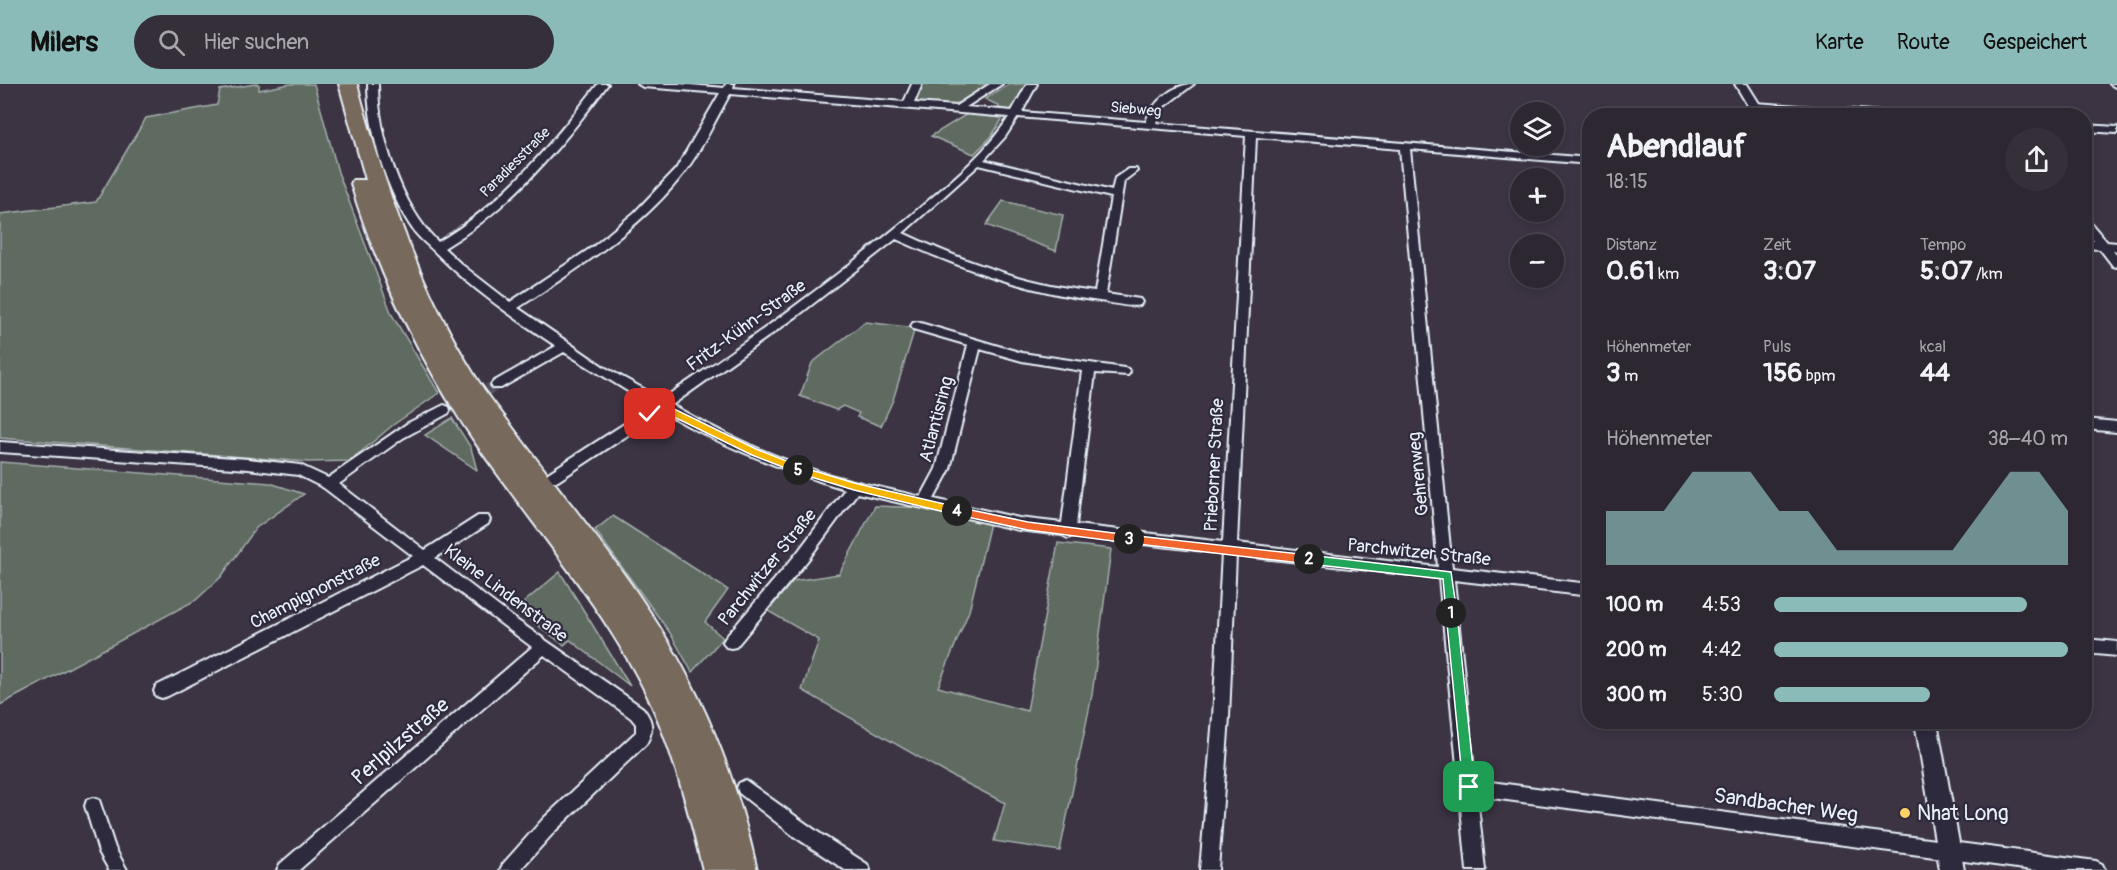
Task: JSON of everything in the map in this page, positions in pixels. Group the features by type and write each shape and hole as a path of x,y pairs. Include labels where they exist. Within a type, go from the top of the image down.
{"highway":[{"path":"335,84 372,223 406,304 432,355 465,410 614,615 656,685 681,741 699,792 718,870"},
{"path":"348,84 360,132 399,249 444,340 468,382 631,606 674,677 703,737 742,870"}],"street":[{"name":"Parchwitzer Straße","path":"373,84 373,102 388,167 411,219 457,267 564,347 662,406 714,433 792,468 854,487 1009,522 1068,532 1582,589"},
{"name":"Paradiesstraße","path":"437,247 451,240 483,216 526,175 564,134 603,84"},
{"name":"Siebweg","path":"644,84 729,87 1150,126 1582,159"},
{"path":"908,105 917,84"},
{"path":"959,109 997,84"},
{"name":"Fritz-Kühn-Straße","path":"554,477 662,406 782,322 895,234 976,161 1003,133 1032,84"},
{"path":"1150,126 1152,116 1158,107 1189,84"},
{"path":"1741,84 1756,108"},
{"path":"510,308 598,249 639,214 680,171 729,87"},
{"path":"2092,128 2117,130"},
{"name":"Prieborner Straße","path":"1209,870 1221,717 1251,133"},
{"name":"Gehrenweg","path":"1405,146 1425,369 1448,575 1476,870"},
{"path":"976,161 1116,195"},
{"path":"1100,296 1119,180 1132,171"},
{"path":"2092,232 2117,263"},
{"path":"895,234 979,271 1048,290 1136,302"},
{"path":"2092,244 2117,246"},
{"path":"917,326 1032,359 1124,372"},
{"name":"Atlantisring","path":"925,503 943,469 975,343"},
{"path":"497,385 564,347"},
{"path":"1068,532 1089,368"},
{"path":"329,484 366,460 397,434 444,410"},
{"path":"2092,425 2117,427"},
{"name":"Kleine Lindenstraße","path":"0,447 248,464 300,470 329,484 637,713 645,726 645,732 640,739 550,824 509,870"},
{"name":"Parchwitzer Straße","path":"731,642 802,557 854,487"},
{"name":"Champignonstraße","path":"162,691 425,557 483,520"},
{"name":"Perlpilzstraße","path":"286,870 544,646"},
{"path":"2092,647 2117,650"},
{"path":"1927,729 1950,861"},
{"name":"Sandbacher Weg","path":"1469,787 1950,861 2096,870"},
{"path":"745,788 790,825 861,870"},
{"path":"93,806 108,852 118,870"}],"green space":[{"path":"259,84 259,90 290,84 314,84 338,172 392,315 439,393 393,425 350,461 308,462 0,438 0,214 96,202 146,118 217,105 220,90"},
{"path":"923,84 984,84 987,86 953,106 915,103"},
{"path":"1009,84 1030,84 1011,110 998,108 999,106 985,99"},
{"path":"967,114 1003,118 991,137 974,154 931,136"},
{"path":"1003,201 1063,215 1056,251 986,225"},
{"path":"865,322 915,328 893,400 881,426 857,417 859,413 843,406 836,410 800,396 812,363"},
{"path":"452,418 471,448 477,470 425,435"},
{"path":"0,462 270,483 304,494 256,528 221,577 196,600 0,705"},
{"path":"875,506 928,508 990,523 969,611 938,687 1027,711 1058,543 1111,549 1092,695 1060,851 994,841 1005,803 948,774 802,690 819,640 768,611 793,581 839,574"},
{"path":"613,516 728,590 705,622 723,638 692,672 670,633 595,530"},
{"path":"560,572 630,686 570,640 564,645 516,609"}],"tunnel":[{"path":"444,410 497,385"}],"place":[{"name":"Nhat Long","path":"1905,813"}],"route":[{"path":"650,414 662,406 693,423 792,468 854,487 964,513 1068,532 1448,575 1469,787"}]}
